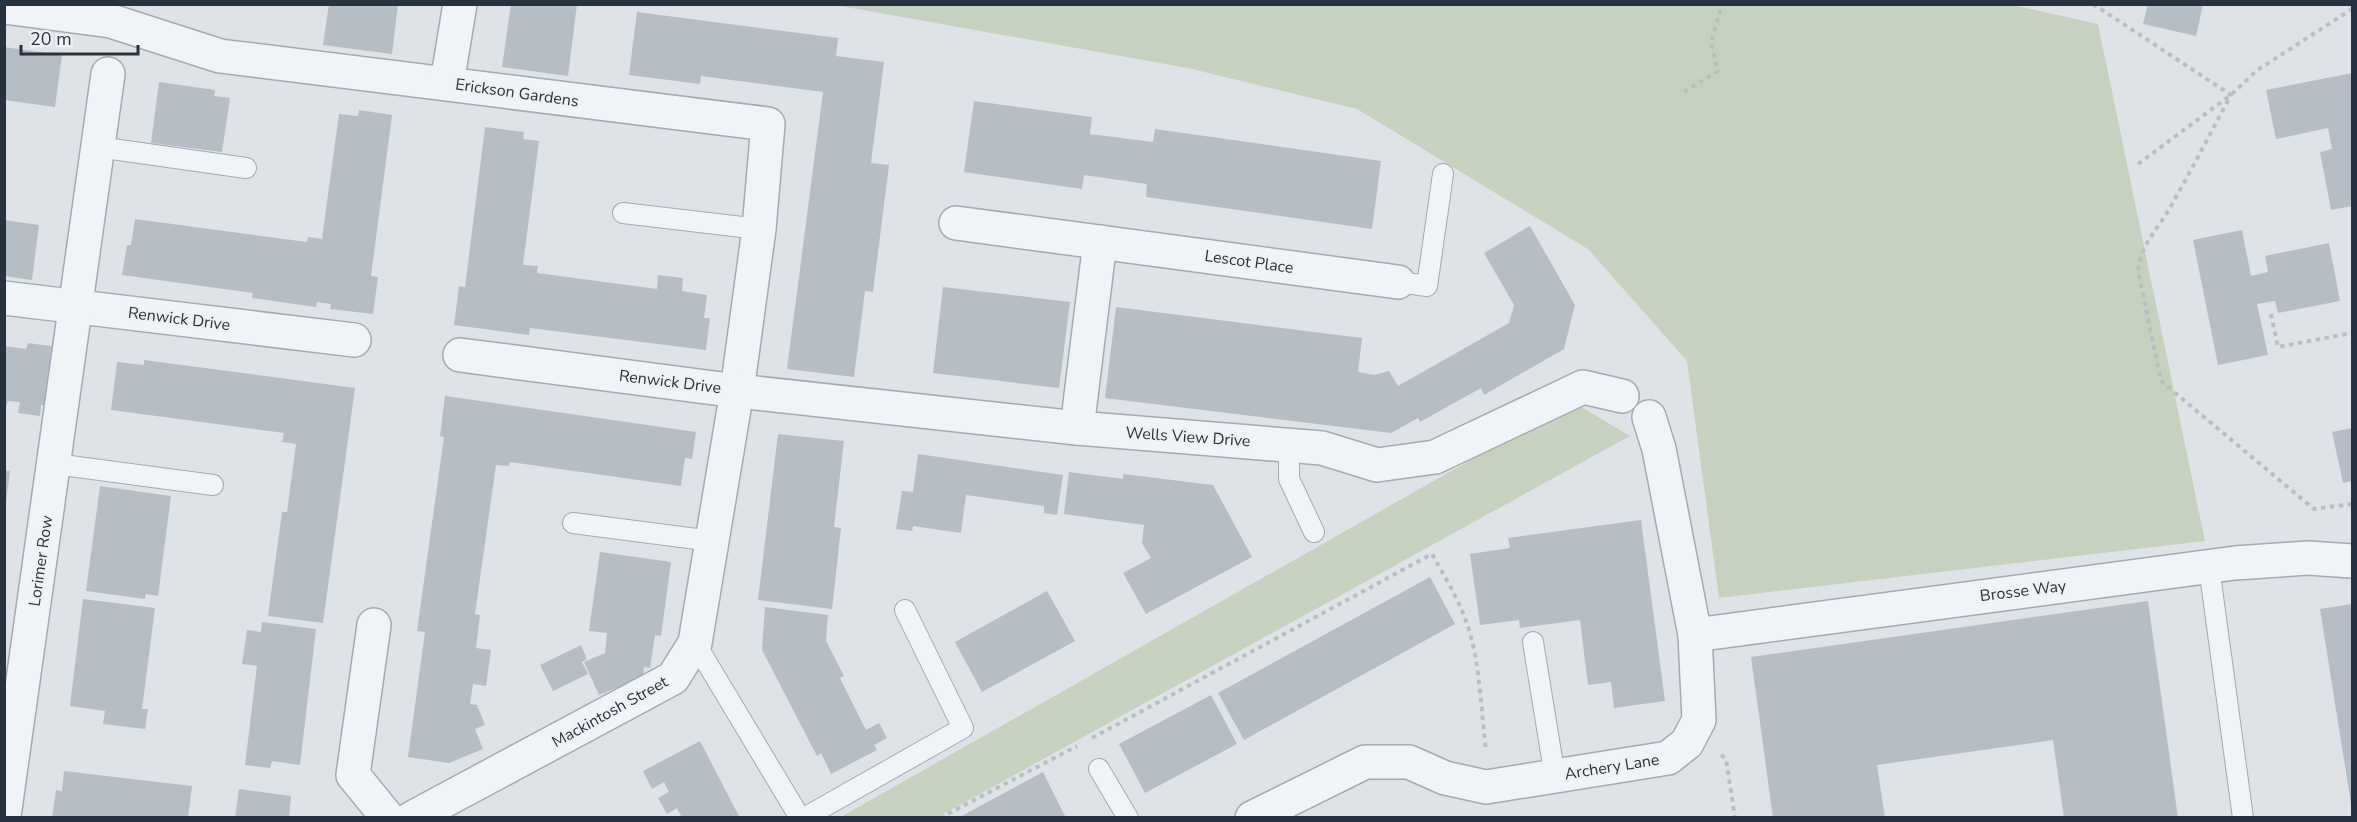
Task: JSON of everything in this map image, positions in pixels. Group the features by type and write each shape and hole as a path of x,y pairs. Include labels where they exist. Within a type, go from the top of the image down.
{"street":[{"path":"447,83 460,4"},
{"name":"Erickson Gardens","path":"4,7 111,21 220,56 768,124 759,229 737,390"},
{"name":"Lorimer Row","path":"4,816 108,74"},
{"name":"Lescot Place","path":"956,223 1398,282"},
{"path":"1077,429 1100,242"},
{"name":"Renwick Drive","path":"4,298 354,340"},
{"name":"Renwick Drive","path":"460,355 737,390"},
{"name":"Wells View Drive","path":"737,390 1077,429 1322,448 1377,465 1435,457 1583,387 1622,396"},
{"name":"Mackintosh Street","path":"412,818 673,678 695,643 737,390"},
{"name":"Archery Lane","path":"1252,818 1365,762 1409,762 1445,778 1491,786 1668,758 1687,743 1699,720 1695,635 1659,449 1649,417"},
{"name":"Brosse Way","path":"1695,635 2235,563 2308,558 2352,561"},
{"path":"374,625 353,775 388,818"}],"lane":[{"path":"98,147 246,168"},
{"path":"1398,282 1427,286 1443,174"},
{"path":"622,213 759,229"},
{"path":"1289,445 1289,480 1314,532"},
{"path":"54,464 213,485"},
{"path":"573,522 712,541"},
{"path":"2208,567 2243,818"},
{"path":"695,643 802,818 963,728 905,610"},
{"path":"1533,642 1555,777"},
{"path":"1099,769 1128,818"}],"path":[{"path":"1684,92 1718,71 1711,43 1722,4"},
{"path":"2093,4 2231,95"},
{"path":"2138,164 2231,95 2256,71 2352,9"},
{"path":"2231,95 2169,209 2149,237 2140,255 2138,271 2161,381 2314,509 2352,504"},
{"path":"2271,314 2278,347 2352,333"},
{"path":"939,818 1116,726 1432,555 1467,622 1475,658 1491,786"},
{"path":"1692,733 1726,759 1735,818"}],"green space":[{"path":"835,5 2013,5 2098,24 2205,541 1719,598 1687,361 1588,249 1357,109 1188,68"},
{"path":"1573,402 1630,436 938,817 839,818"}],"building":[{"path":"329,4 398,4 392,54 323,45"},
{"path":"511,4 577,4 568,76 502,67"},
{"path":"2148,4 2203,4 2196,36 2143,24"},
{"path":"637,12 838,38 836,56 884,62 871,163 889,165 873,292 865,291 854,377 787,369 823,92 701,76 700,84 629,75"},
{"path":"4,47 62,55 55,107 4,100"},
{"path":"2352,73 2352,206 2331,210 2320,152 2332,149 2328,128 2276,139 2266,90"},
{"path":"159,82 215,90 214,96 230,98 222,152 151,143"},
{"path":"974,101 1092,117 1090,134 1153,142 1155,129 1381,161 1372,229 1146,197 1147,184 1084,175 1082,189 964,172"},
{"path":"359,110 392,115 371,276 378,277 373,314 330,309 331,304 317,302 316,307 252,298 253,293 122,275 127,245 131,245 135,219 307,242 308,237 322,239 339,114 358,116"},
{"path":"485,127 524,132 523,139 539,141 523,265 538,266 537,273 657,289 658,275 683,278 682,291 707,295 704,318 710,318 706,350 530,328 529,335 454,325 459,286 465,287"},
{"path":"4,220 39,225 32,280 4,276"},
{"path":"1530,226 1575,305 1564,349 1484,395 1481,388 1420,422 1418,418 1391,433 1105,398 1116,307 1362,338 1358,372 1374,375 1389,371 1398,386 1509,323 1514,305 1484,253"},
{"path":"2242,230 2251,276 2268,272 2265,256 2329,243 2340,301 2278,313 2275,301 2257,304 2268,355 2218,365 2193,240"},
{"path":"943,287 1070,302 1059,388 933,373"},
{"path":"28,343 58,347 50,406 41,405 40,416 18,413 20,402 8,401 4,415 4,346 26,349"},
{"path":"144,360 355,388 323,623 268,616 282,512 287,512 296,444 282,442 284,433 111,410 117,362 144,365"},
{"path":"445,396 696,432 692,459 685,458 681,486 510,462 509,466 496,465 475,614 480,615 476,648 491,650 486,686 473,684 470,704 477,705 485,725 475,729 483,749 449,763 408,757 425,632 417,631 444,437 440,436"},
{"path":"2352,428 2352,481 2343,483 2332,432"},
{"path":"778,434 844,441 834,527 841,528 832,609 758,600"},
{"path":"918,454 1063,475 1057,515 1044,513 1044,506 966,495 961,533 913,526 912,531 896,529 902,491 913,492"},
{"path":"4,470 10,471 6,503 4,503"},
{"path":"1069,472 1123,479 1123,474 1213,485 1252,557 1146,614 1123,573 1151,558 1142,543 1144,525 1064,514"},
{"path":"100,486 171,496 158,596 146,594 145,599 86,591"},
{"path":"1641,520 1665,701 1614,708 1611,682 1588,685 1580,620 1520,628 1519,620 1480,625 1470,554 1510,548 1508,538"},
{"path":"600,552 671,562 661,636 655,635 650,668 644,667 643,677 599,695 584,662 605,653 607,633 589,631"},
{"path":"1430,577 1455,624 1244,740 1218,693"},
{"path":"1047,591 1075,641 982,692 955,642"},
{"path":"83,599 155,608 142,709 148,709 145,729 103,724 105,711 70,706"},
{"path":"2148,601 2178,818 2064,818 2053,740 1877,765 1885,818 1773,818 1751,657"},
{"path":"2352,604 2352,804 2351,804 2320,609"},
{"path":"765,607 828,615 826,641 844,676 840,678 866,730 879,723 887,738 874,745 877,750 831,774 821,753 817,756 762,650"},
{"path":"262,622 316,629 300,765 272,761 270,768 245,765 257,666 242,664 247,630 261,632"},
{"path":"581,645 587,659 580,663 582,662 588,674 553,691 540,665"},
{"path":"1211,695 1237,744 1145,793 1119,744"},
{"path":"700,741 740,818 682,818 677,808 667,814 658,798 669,792 664,782 652,789 643,771"},
{"path":"64,771 192,786 188,818 52,818 56,790 62,791"},
{"path":"1043,772 1066,818 958,818"},
{"path":"239,789 291,796 289,818 235,818"}]}
